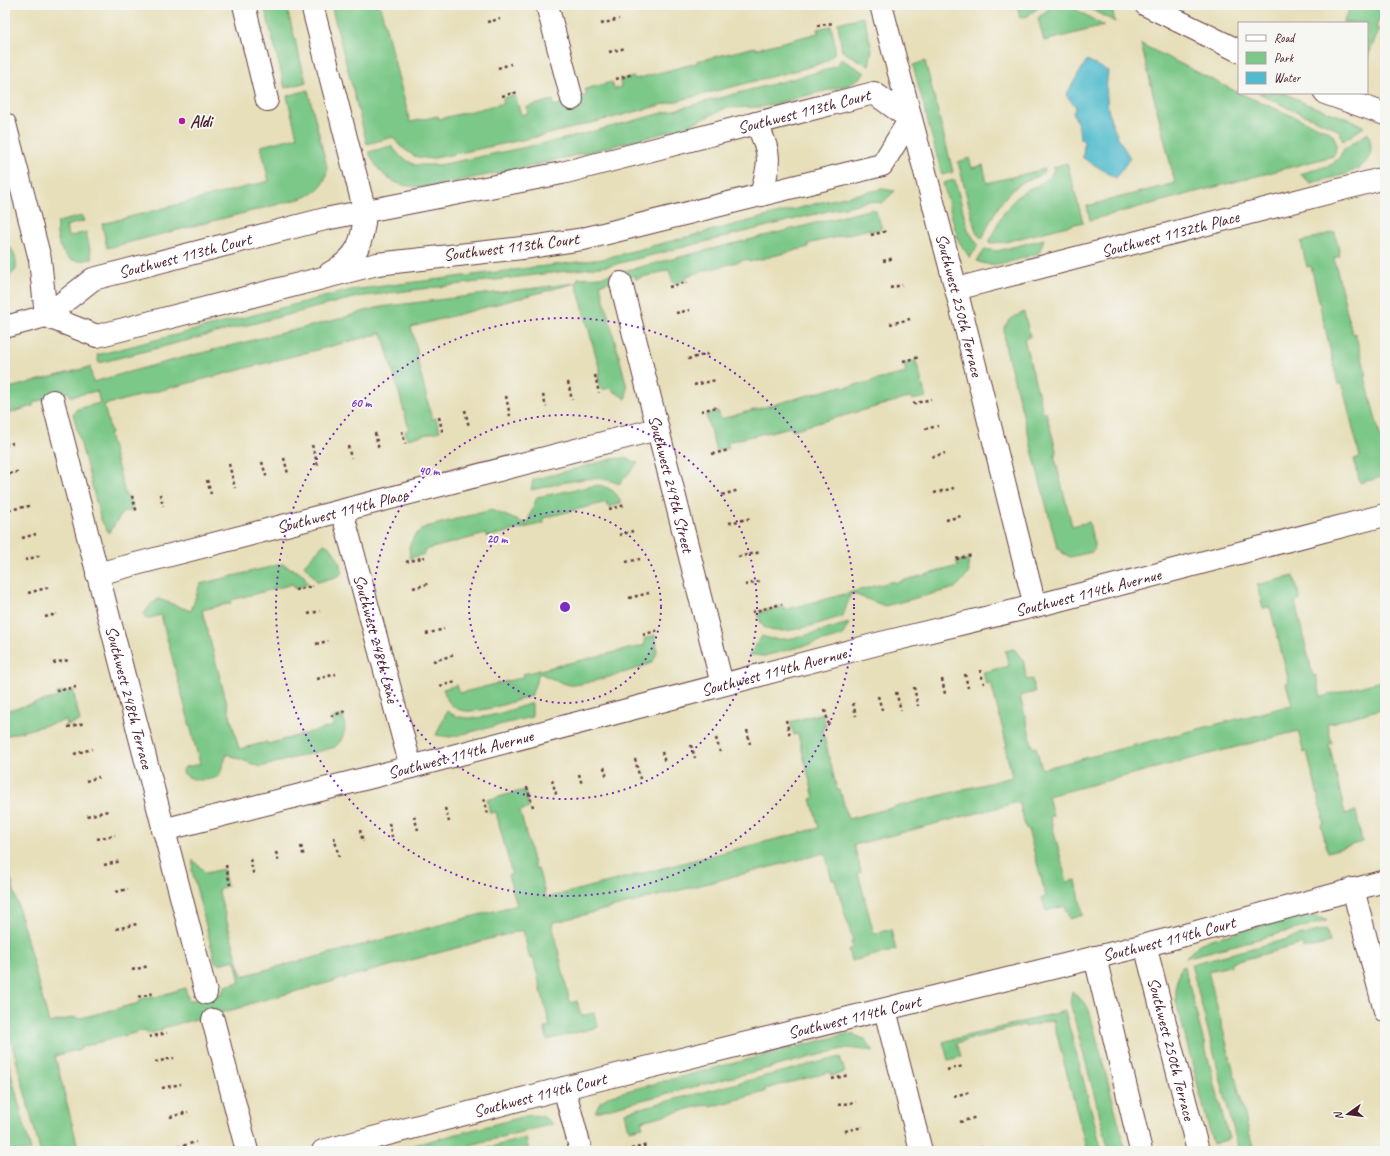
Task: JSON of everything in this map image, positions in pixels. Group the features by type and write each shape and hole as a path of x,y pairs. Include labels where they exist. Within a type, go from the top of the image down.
{"street":[{"path":"244,5 267,100"},
{"path":"312,5 365,212 364,231 359,248 338,269 322,278"},
{"path":"547,5 572,99"},
{"path":"1146,5 1238,51"},
{"name":"Southwest 250th Terrace","path":"883,6 910,119 956,289 1035,606"},
{"name":"Southwest 113th Court","path":"5,327 46,316 92,279 325,219 544,177 874,93 910,119 882,165 583,239 531,247 377,264 97,336 46,316"},
{"path":"1329,94 1385,114"},
{"path":"756,123 767,146 769,157 768,170 761,195"},
{"path":"5,124 40,259 46,316"},
{"name":"Southwest 1132th Place","path":"956,289 1385,178"},
{"name":"Southwest 249th Street","path":"621,283 722,684"},
{"name":"Southwest 248th Terrace","path":"53,401 206,993"},
{"name":"Southwest 114th Place","path":"98,574 657,429"},
{"name":"Southwest 248th Lane","path":"342,510 411,767"},
{"name":"Southwest 114th Avernue","path":"163,830 411,767 877,644 1035,606 1385,515"},
{"name":"Southwest 114th Court","path":"323,1151 564,1088 1145,945 1385,881"},
{"path":"1353,889 1385,1011"},
{"name":"Southwest 250th Terrace","path":"1145,945 1198,1151"},
{"path":"1095,957 1141,1151"},
{"path":"885,1010 921,1151"},
{"path":"213,1020 247,1151"},
{"path":"564,1088 581,1151"}],"path":[{"path":"487,22 500,19"},
{"path":"601,24 619,19"},
{"path":"817,26 833,22"},
{"path":"609,52 626,48"},
{"path":"498,68 511,64"},
{"path":"616,79 633,74"},
{"path":"502,96 518,92"},
{"path":"871,235 888,231"},
{"path":"883,261 894,258"},
{"path":"669,287 687,282"},
{"path":"890,288 902,285"},
{"path":"676,313 690,310"},
{"path":"890,324 910,319"},
{"path":"688,359 708,354"},
{"path":"903,361 920,357"},
{"path":"595,375 599,393"},
{"path":"694,385 716,380"},
{"path":"568,382 572,400"},
{"path":"543,395 546,407"},
{"path":"506,396 510,416"},
{"path":"913,404 931,399"},
{"path":"701,411 717,407"},
{"path":"465,410 469,427"},
{"path":"439,417 443,434"},
{"path":"925,429 938,426"},
{"path":"402,432 405,444"},
{"path":"375,433 379,450"},
{"path":"5,445 13,443"},
{"path":"312,445 318,466"},
{"path":"348,446 351,458"},
{"path":"712,454 729,450"},
{"path":"932,457 945,453"},
{"path":"284,458 288,474"},
{"path":"262,462 267,479"},
{"path":"229,464 235,488"},
{"path":"9,474 20,471"},
{"path":"207,480 211,494"},
{"path":"934,492 954,488"},
{"path":"722,494 739,490"},
{"path":"160,494 163,506"},
{"path":"132,496 137,513"},
{"path":"609,509 626,505"},
{"path":"9,510 29,506"},
{"path":"946,520 961,516"},
{"path":"729,523 752,518"},
{"path":"619,535 633,531"},
{"path":"22,538 36,534"},
{"path":"738,557 761,552"},
{"path":"25,560 42,555"},
{"path":"956,559 972,555"},
{"path":"406,562 425,557"},
{"path":"626,562 640,559"},
{"path":"745,585 761,581"},
{"path":"413,588 428,584"},
{"path":"295,590 313,586"},
{"path":"28,593 50,587"},
{"path":"629,598 649,593"},
{"path":"752,612 782,604"},
{"path":"308,614 320,611"},
{"path":"44,617 57,614"},
{"path":"426,634 444,629"},
{"path":"643,635 658,630"},
{"path":"316,644 328,641"},
{"path":"433,661 454,656"},
{"path":"53,663 69,660"},
{"path":"980,670 984,684"},
{"path":"317,679 336,674"},
{"path":"965,674 968,688"},
{"path":"942,679 946,694"},
{"path":"440,686 456,682"},
{"path":"56,691 76,686"},
{"path":"914,687 918,706"},
{"path":"896,692 901,710"},
{"path":"878,696 882,710"},
{"path":"852,703 856,716"},
{"path":"825,710 829,726"},
{"path":"331,716 346,711"},
{"path":"786,720 790,736"},
{"path":"68,727 85,723"},
{"path":"747,730 750,744"},
{"path":"716,738 720,752"},
{"path":"691,745 695,758"},
{"path":"74,754 92,749"},
{"path":"662,752 665,763"},
{"path":"635,759 640,779"},
{"path":"604,767 607,778"},
{"path":"579,774 582,785"},
{"path":"86,781 99,777"},
{"path":"552,780 557,797"},
{"path":"527,787 533,807"},
{"path":"484,798 488,814"},
{"path":"445,808 449,822"},
{"path":"87,816 108,811"},
{"path":"414,816 418,830"},
{"path":"388,823 392,837"},
{"path":"360,830 363,842"},
{"path":"97,839 115,835"},
{"path":"334,837 339,857"},
{"path":"301,846 304,857"},
{"path":"276,852 279,863"},
{"path":"250,859 254,876"},
{"path":"104,865 121,861"},
{"path":"226,865 230,885"},
{"path":"116,892 128,889"},
{"path":"116,929 137,924"},
{"path":"132,970 149,966"},
{"path":"138,997 155,993"},
{"path":"149,1038 167,1033"},
{"path":"155,1062 174,1058"},
{"path":"947,1070 963,1066"},
{"path":"832,1079 849,1074"},
{"path":"162,1088 181,1084"},
{"path":"954,1096 970,1092"},
{"path":"838,1105 856,1102"},
{"path":"170,1117 188,1112"},
{"path":"960,1122 977,1117"},
{"path":"845,1131 863,1127"},
{"path":"178,1147 196,1142"},
{"path":"631,1149 648,1145"},
{"path":"968,1150 984,1146"}],"green space":[{"path":"264,5 286,5 306,82 285,88"},
{"path":"331,5 380,5 410,122 438,116 439,119 504,103 503,98 515,95 521,115 528,113 527,107 553,100 554,106 587,95 585,89 612,82 614,89 621,87 620,80 634,77 635,79 697,63 697,61 755,47 756,49 818,33 817,29 831,26 835,49 831,58 809,67 541,136 430,159 414,156 400,146 393,137 367,144"},
{"path":"1017,5 1042,5 1027,16 1020,18"},
{"path":"1053,5 1069,5 1104,26 1044,41 1038,18"},
{"path":"1083,5 1107,5 1112,8 1115,22"},
{"path":"1351,5 1384,5 1376,28 1379,29 1368,56 1368,22 1343,22"},
{"path":"862,17 864,19 872,49 869,66 842,51 838,23"},
{"path":"1141,44 1238,92 1238,94 1241,94 1330,132 1336,143 1336,149 1333,156 1090,220 1087,206 1175,183"},
{"path":"841,59 865,73 848,85 761,107 726,108 685,127 649,137 527,167 428,187 399,184 385,176 374,162 369,152 391,146 401,157 415,165 440,165 560,140 826,70 836,66"},
{"path":"925,61 953,172 942,175 913,65"},
{"path":"308,90 327,167 325,178 317,190 303,198 107,248 102,224 269,181 261,146 297,137 287,96"},
{"path":"1261,94 1287,94 1304,103 1354,121 1364,127 1343,141 1340,132 1333,127 1288,108"},
{"path":"1368,133 1371,146 1369,157 1364,164 1355,170 1311,183 1300,174 1331,165 1339,158 1344,149"},
{"path":"969,158 972,168 983,165 987,183 1045,169 1041,175 1025,181 1015,188 1003,200 989,223 982,239 976,232 958,162"},
{"path":"1067,163 1083,222 1005,242 989,243 1000,218 1012,202 1022,193 1045,181 1053,172 1054,167"},
{"path":"955,180 968,230 978,245 970,258 958,240 943,183"},
{"path":"882,189 895,191 882,203 869,201 608,266 357,297 99,363 97,355 351,290 602,259 826,201"},
{"path":"872,209 876,211 882,228 870,232 869,229 808,244 809,247 749,262 748,259 686,276 687,280 673,283 669,270 635,279 635,275 600,284 627,387 626,399 609,388 602,390 597,375 601,374 576,283 578,278 600,277"},
{"path":"82,216 84,221 66,226 68,237 86,232 92,259 75,261 68,258 61,250 57,227 58,222"},
{"path":"1335,232 1340,256 1334,258 1352,333 1355,333 1367,376 1365,377 1380,436 1385,435 1385,476 1360,483 1354,459 1360,457 1342,384 1338,384 1311,266 1307,267 1301,242"},
{"path":"1044,239 1039,253 999,264 977,261 985,249 997,251"},
{"path":"5,242 11,248 16,258 16,270 5,281"},
{"path":"576,283 411,327 418,354 416,355 432,419 436,418 440,431 407,439 405,431 409,429 382,333 104,405 111,434 109,434 126,497 129,496 133,510 122,513 109,533 101,520 73,414 77,409 100,403 97,391 73,396 70,396 69,392 34,402 33,406 9,413 7,407 5,407 5,389 90,367 93,382 180,358 334,320 380,307"},
{"path":"1024,312 1030,337 1024,339 1043,412 1046,412 1057,454 1054,455 1072,526 1089,522 1095,549 1092,552 1070,557 1061,552 1057,547 1005,345 1004,327 1010,319"},
{"path":"916,361 926,397 912,400 911,397 792,430 791,427 727,442 729,448 716,451 706,415 718,411 721,419 842,386 843,388 906,373 904,364"},
{"path":"624,458 638,463 619,484 609,480 587,479 564,482 531,490 533,480 612,459"},
{"path":"598,485 606,487 612,491 621,503 608,507 607,502 543,518 544,523 487,537 486,534 424,550 425,554 410,558 409,547 414,536 425,527 491,510 527,524 537,497"},
{"path":"324,544 331,548 334,552 342,572 339,576 318,582 304,565"},
{"path":"968,559 969,571 967,576 955,588 885,606 851,593 843,616 791,630 771,630 764,627 759,619 758,613 783,606 784,610 894,581 894,583 958,566 956,562"},
{"path":"282,564 303,574 308,584 295,589 293,584 231,600 231,603 202,610 239,749 267,742 268,744 333,726 332,718 343,715 345,728 343,736 335,747 260,767 227,754 219,776 205,780 190,778 182,772 185,767 200,764 161,615 146,619 144,614 151,604 159,599 191,611 200,584"},
{"path":"1294,576 1300,600 1295,602 1313,676 1316,675 1321,697 1385,680 1385,708 1327,724 1332,743 1329,744 1345,814 1356,811 1362,842 1328,852 1321,825 1324,824 1323,816 1307,752 1304,753 1298,731 1048,796 1053,816 1050,817 1067,882 1076,880 1083,915 1069,919 1065,906 1046,911 1042,898 1046,897 1028,829 1026,829 1019,802 854,845 861,872 858,873 874,934 891,929 896,950 851,961 848,950 853,948 851,942 853,941 835,880 832,880 825,853 552,923 570,1003 577,1001 581,1016 594,1013 598,1027 547,1040 545,1028 550,1026 533,958 530,959 523,930 162,1028 162,1030 148,1034 146,1030 81,1047 81,1049 55,1056 79,1151 40,1151 5,1017 5,857 49,1023 76,1017 77,1019 139,1003 139,1000 152,996 152,998 185,988 189,1001 223,993 222,989 225,986 240,982 235,960 218,964 215,961 192,871 193,860 206,873 223,869 227,886 218,889 242,976 517,905 508,875 512,874 496,812 490,813 487,800 525,790 529,808 520,811 535,868 538,868 546,898 819,828 811,799 814,798 798,734 794,735 790,722 822,713 826,727 822,728 837,790 840,790 848,819 1012,777 1005,747 1007,746 991,683 986,684 983,672 1009,666 1005,651 1014,649 1023,660 1027,680 1032,679 1035,692 1020,696 1033,748 1036,747 1042,769 1292,705 1286,683 1289,682 1270,607 1263,608 1257,585"},
{"path":"849,623 842,636 764,656 749,655 762,636 771,639 793,638"},
{"path":"655,635 657,653 652,662 647,665 576,685 562,683 539,673 531,696 492,708 470,711 461,710 454,707 450,703 443,689 457,685 460,693 524,677 523,674 645,645 644,639"},
{"path":"73,690 80,721 67,725 66,720 5,736 5,711 58,697 57,693"},
{"path":"532,703 532,717 450,737 436,735 447,711 456,716 477,718 500,713"},
{"path":"1305,915 1319,917 1327,921 1185,958 1199,944 1211,939"},
{"path":"1326,929 1330,943 1303,949 1302,944 1230,963 1230,966 1208,971 1254,1151 1239,1151 1191,964"},
{"path":"1184,966 1229,1139 1213,1144 1176,1001 1176,983 1181,967"},
{"path":"1072,992 1086,1004 1090,1013 1126,1151 1109,1151 1070,1002"},
{"path":"1065,1011 1102,1151 1087,1151 1053,1020 1025,1027 1024,1025 957,1043 961,1057 948,1060 943,1042"},
{"path":"850,1033 864,1039 874,1051 847,1048 595,1112 600,1102 611,1095"},
{"path":"5,1050 31,1151 5,1151"},
{"path":"840,1057 845,1072 831,1076 830,1072 765,1089 765,1092 710,1107 708,1104 641,1121 643,1127 629,1130 625,1112"},
{"path":"530,1115 542,1116 553,1124 447,1151 391,1151"},
{"path":"526,1138 529,1151 475,1151"}],"water":[{"path":"1087,60 1108,71 1107,96 1110,117 1113,127 1130,158 1116,178 1083,158 1084,141 1080,139 1079,128 1073,112 1076,107 1066,95"}],"place":[{"name":"Aldi","path":"182,121"}]}
